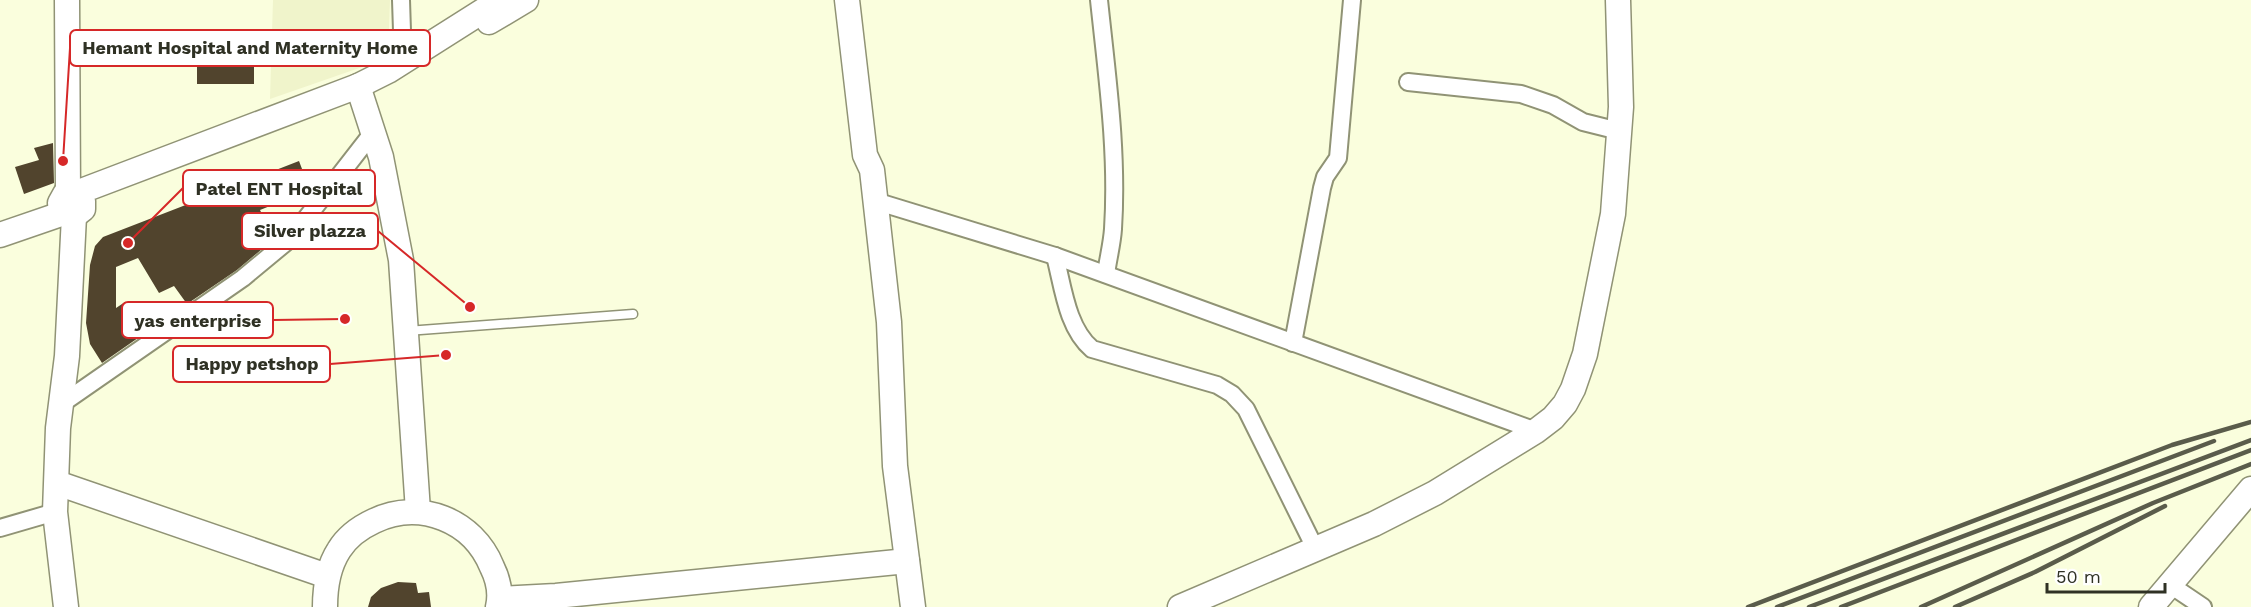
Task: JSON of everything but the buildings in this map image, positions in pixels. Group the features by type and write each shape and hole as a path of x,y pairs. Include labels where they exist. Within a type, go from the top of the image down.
{"street":[{"path":"66,607 55,512 58,428 67,356 71,204 67,0"},
{"path":"401,0 403,62"},
{"path":"360,92 500,0"},
{"path":"0,235 71,204 360,92 394,83 526,0"},
{"path":"848,0 865,154 872,170 889,322 895,466 913,607"},
{"path":"859,0 876,154 872,170"},
{"path":"1099,0 1111,106 1113,229 1106,274"},
{"path":"1293,343 1322,188 1325,177 1338,158 1352,0"},
{"path":"1180,607 1316,550 1435,493 1536,431 1553,418 1565,404 1582,363 1612,214 1621,107 1618,0"},
{"path":"1408,82 1521,93 1547,102 1582,122 1619,131"},
{"path":"360,92 381,157 401,260 417,511"},
{"path":"60,405 243,278 290,239 374,131"},
{"path":"875,201 1055,256 1536,431"},
{"path":"0,221 71,204"},
{"path":"1055,256 1075,327 1082,340 1092,349 1217,385 1232,394 1246,409 1316,550"},
{"path":"57,483 327,576"},
{"path":"2151,607 2251,489"},
{"path":"325,607 327,576 340,549 361,528 388,515 417,511 438,515 457,524 473,536 487,555 496,576 499,603 907,561"},
{"path":"0,528 55,512"},
{"path":"2169,584 2203,607"}],"lane":[{"path":"406,331 633,314"}],"shaded area":[{"path":"273,0 390,0 388,58 270,99"}],"railway":[{"path":"1748,607 2172,445 2251,422"},
{"path":"1809,607 2251,440"},
{"path":"1777,607 2214,441"},
{"path":"1841,607 2251,450"},
{"path":"1921,607 2153,503 2251,464"},
{"path":"1955,607 2035,572 2165,506"}],"place":[{"name":"Hemant Hospital and Maternity Home","path":"63,161"},
{"name":"Patel ENT Hospital","path":"128,243"},
{"name":"Silver plazza","path":"470,307"},
{"name":"yas enterprise","path":"345,319"},
{"name":"Happy petshop","path":"446,355"}]}
